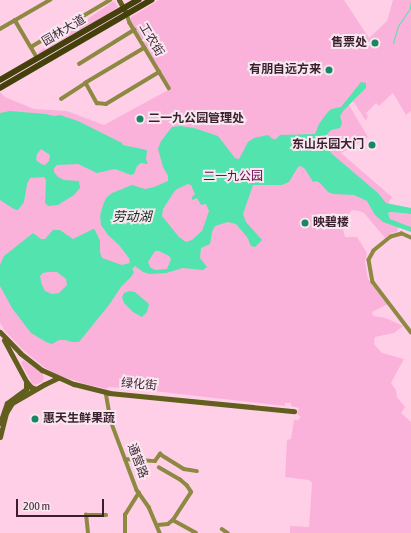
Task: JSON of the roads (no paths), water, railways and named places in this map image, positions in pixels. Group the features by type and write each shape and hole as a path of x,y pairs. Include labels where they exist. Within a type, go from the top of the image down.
{"main road":[{"name":"工农街","path":"119,0 126,9"},
{"name":"园林大道","path":"0,80 38,60 126,9 138,0"},
{"path":"0,88 126,9 151,0"},
{"name":"绿化街","path":"0,332 26,358 42,370 58,378 106,392 294,410"},
{"name":"绿化街","path":"0,332 26,381 31,387 36,389"},
{"path":"18,364 21,357 26,358"},
{"path":"42,370 47,377 44,384"},
{"path":"0,437 6,412 12,404 44,384 58,378"},
{"path":"0,423 7,403 26,389 26,381"}],"street":[{"path":"0,29 50,0"},
{"path":"31,47 110,0"},
{"name":"工农街","path":"126,9 134,30 169,88"},
{"path":"16,20 38,60"},
{"path":"78,64 134,30"},
{"path":"61,99 145,48"},
{"path":"86,83 97,103 103,105 159,72"},
{"path":"411,238 402,234 391,237 374,251 368,260 374,282 411,332"},
{"name":"通营路","path":"106,392 111,421 125,459 139,493 149,507 158,525 160,533"},
{"path":"125,459 155,461 160,454 184,469 197,471"},
{"path":"158,525 168,524 173,520 191,492 180,480 159,468"},
{"path":"125,533 125,515 139,493"},
{"path":"88,533 86,515 106,515"},
{"path":"173,520 196,533"},
{"path":"222,529 228,533"}],"water":[{"name":"劳动湖","path":"361,82 366,83 366,88 340,116 342,123 340,128 331,130 322,140 332,154 378,193 386,203 411,208 411,214 388,213 390,219 411,227 411,232 383,222 375,215 367,201 354,195 333,194 328,192 320,183 316,181 313,182 305,169 301,166 298,167 289,182 282,185 253,185 243,214 246,222 262,240 255,247 251,246 247,237 236,224 228,222 215,226 212,232 210,244 201,248 200,258 207,267 203,270 183,268 166,273 150,274 143,272 135,266 132,269 134,272 131,277 121,287 109,305 79,342 59,340 52,344 46,342 31,333 12,308 0,286 0,265 4,256 33,233 41,239 45,239 53,230 60,230 73,239 93,229 95,230 100,241 100,252 102,258 122,265 130,263 129,258 101,225 100,216 103,205 106,198 112,193 132,185 145,189 168,181 168,176 163,167 158,149 161,141 172,127 180,126 194,128 218,136 235,158 239,159 248,142 254,138 268,135 273,139 276,139 280,135 315,134 319,124 327,113 331,109 341,107","holes":["188,184 191,185 195,194 192,197 192,200 197,198 201,205 206,204 209,211 202,231 192,240 186,242 179,237 162,216 163,209 174,192","155,251 159,251 169,256 171,259 167,269 155,270 150,267 148,262","57,272 66,279 67,285 59,293 52,294 45,291 40,276 43,273"]},
{"path":"10,111 54,116 60,115 78,121 122,143 123,145 147,150 146,159 148,164 141,163 137,166 134,174 131,175 115,169 97,173 78,164 57,165 54,168 54,172 58,177 64,180 79,181 80,188 74,195 58,205 48,206 45,203 46,180 44,177 30,178 27,184 24,202 18,210 14,209 0,200 0,113","holes":["41,149 50,155 49,161 45,165 36,160 37,154"]},
{"path":"129,291 135,292 149,304 147,312 142,317 133,312 124,303 122,297 124,293"}],"waterway":[{"path":"393,43 398,26 410,8 411,0"}],"place":[{"name":"售票处","path":"375,43"},
{"name":"有朋自远方来","path":"329,70"},
{"name":"二一九公园管理处","path":"140,119"},
{"name":"东山乐园大门","path":"372,145"},
{"name":"映碧楼","path":"305,223"},
{"name":"惠天生鲜果蔬","path":"35,419"}],"park label":[{"name":"二一九公园","path":"233,177"}]}
